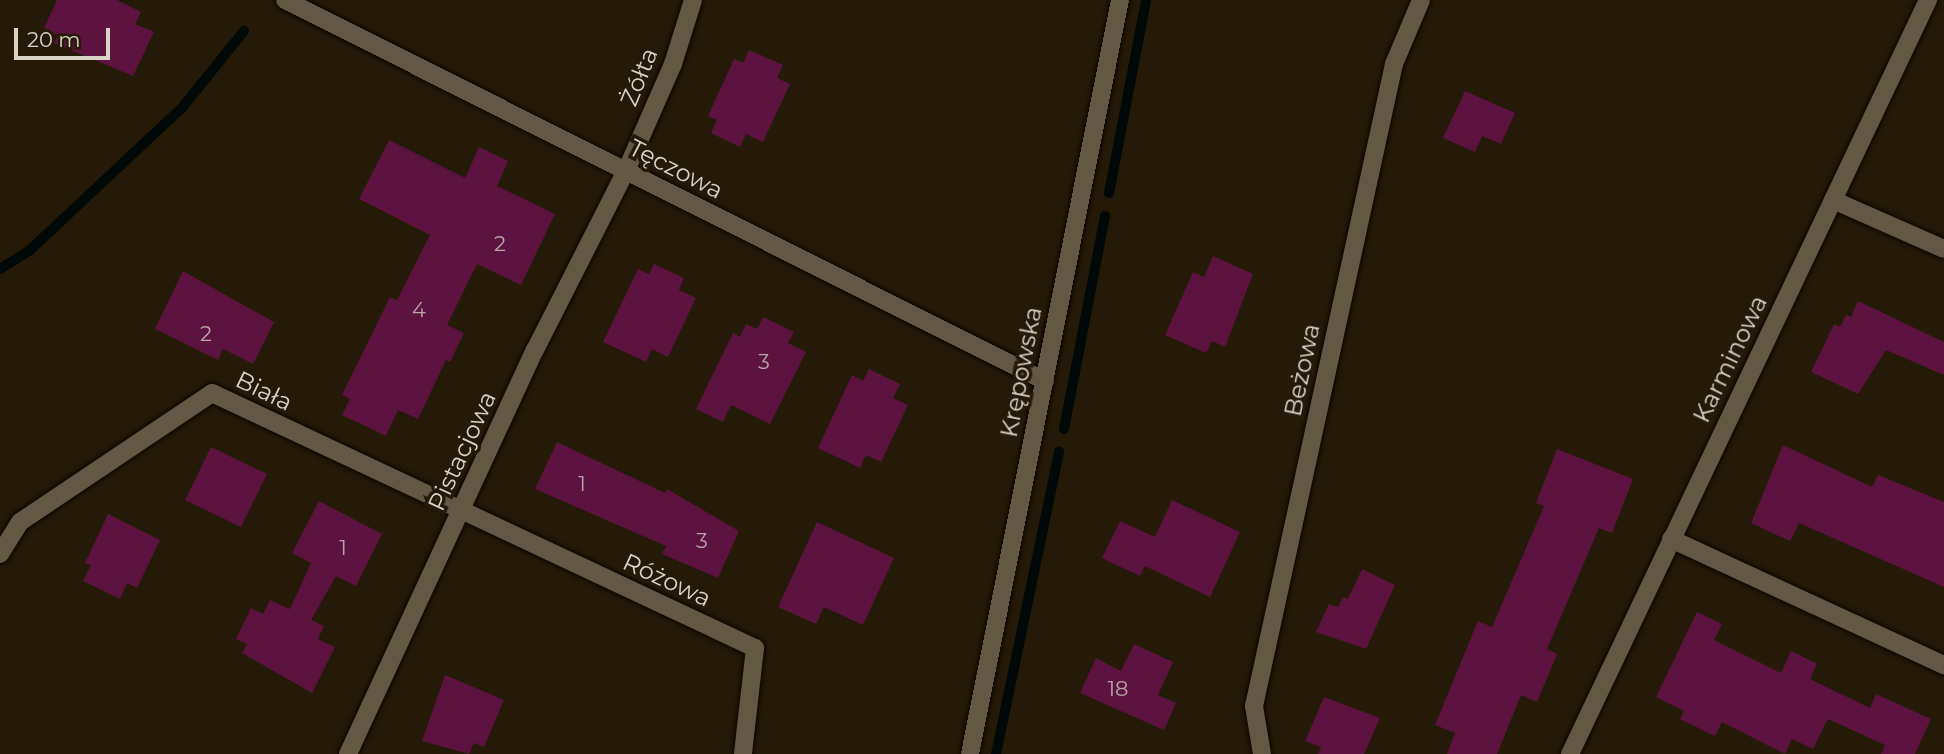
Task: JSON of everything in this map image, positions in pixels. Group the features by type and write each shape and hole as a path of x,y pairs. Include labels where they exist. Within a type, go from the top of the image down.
{"street":[{"name":"Tęczowa","path":"285,0 1045,381"},
{"name":"Żółta","path":"626,171 673,64 693,0"},
{"name":"Krępowska","path":"970,754 1120,0"},
{"name":"Beżowa","path":"1262,754 1254,706 1394,64 1421,0"},
{"name":"Karminowa","path":"1570,754 1928,0"},
{"name":"Pistacjowa","path":"348,754 626,171"},
{"path":"1833,200 1944,249"},
{"name":"Biała","path":"0,554 20,522 212,393 461,513"},
{"name":"Różowa","path":"461,513 755,648 743,754"},
{"path":"1671,540 1944,665"}],"building":[{"path":"57,0 117,0 141,12 135,24 154,32 133,76 54,43 58,35 44,28"},
{"path":"749,50 783,65 777,78 790,84 763,142 746,134 740,147 711,133 717,120 708,116 734,59 743,63"},
{"path":"1465,91 1515,113 1501,144 1482,136 1475,152 1443,138"},
{"path":"389,140 465,178 479,147 508,161 497,186 555,214 521,285 477,264 447,325 464,333 450,362 446,360 418,419 398,410 386,436 342,415 350,399 342,395 390,297 397,300 430,235 359,199"},
{"path":"1213,256 1253,274 1225,347 1212,341 1206,353 1165,335 1193,272 1204,277"},
{"path":"654,264 684,278 679,290 696,298 668,357 652,349 646,362 603,342 638,269 649,274"},
{"path":"183,271 274,322 253,364 223,349 218,360 155,329"},
{"path":"1858,301 1944,342 1944,375 1886,350 1858,394 1811,372 1834,324 1840,327 1846,315 1851,317"},
{"path":"763,317 794,332 788,343 806,352 770,424 731,405 723,422 696,409 733,333 740,337 746,324 757,329"},
{"path":"869,369 900,384 893,398 908,405 881,462 866,455 860,468 818,448 852,375 863,381"},
{"path":"557,442 665,493 667,489 739,531 718,578 662,554 666,546 535,489"},
{"path":"1783,445 1872,487 1878,475 1944,502 1944,587 1799,523 1790,541 1751,523"},
{"path":"211,447 267,474 241,527 185,500"},
{"path":"1557,449 1633,479 1612,533 1599,528 1547,649 1557,654 1537,702 1521,695 1497,754 1447,754 1455,733 1435,725 1478,621 1492,627 1544,506 1536,503"},
{"path":"1172,500 1240,532 1210,597 1145,566 1140,576 1102,558 1120,521 1155,537"},
{"path":"319,501 382,534 356,586 336,576 311,620 324,626 318,639 335,647 312,693 242,653 247,644 236,639 251,608 263,614 270,600 290,609 311,563 292,553"},
{"path":"108,514 160,540 137,588 127,583 120,599 83,581 91,565 85,563"},
{"path":"817,522 894,558 863,625 824,607 816,624 778,607"},
{"path":"1362,569 1395,585 1366,649 1316,632 1329,604 1338,607 1343,597 1348,599"},
{"path":"1697,612 1722,624 1714,640 1781,673 1791,651 1817,664 1810,679 1870,708 1876,694 1931,719 1915,754 1881,754 1885,745 1828,719 1813,749 1792,739 1785,754 1722,722 1715,736 1680,719 1684,711 1656,697"},
{"path":"1134,644 1173,662 1158,695 1176,703 1164,730 1080,693 1096,658 1121,671"},
{"path":"445,675 504,700 484,747 474,743 469,754 422,741"},
{"path":"1324,697 1380,718 1364,754 1318,754 1321,747 1305,741"}],"waterway":[{"path":"1109,193 1146,0"},
{"path":"0,269 30,250 182,108 244,31"},
{"path":"1064,429 1105,216"},
{"path":"996,754 1059,452"}]}
